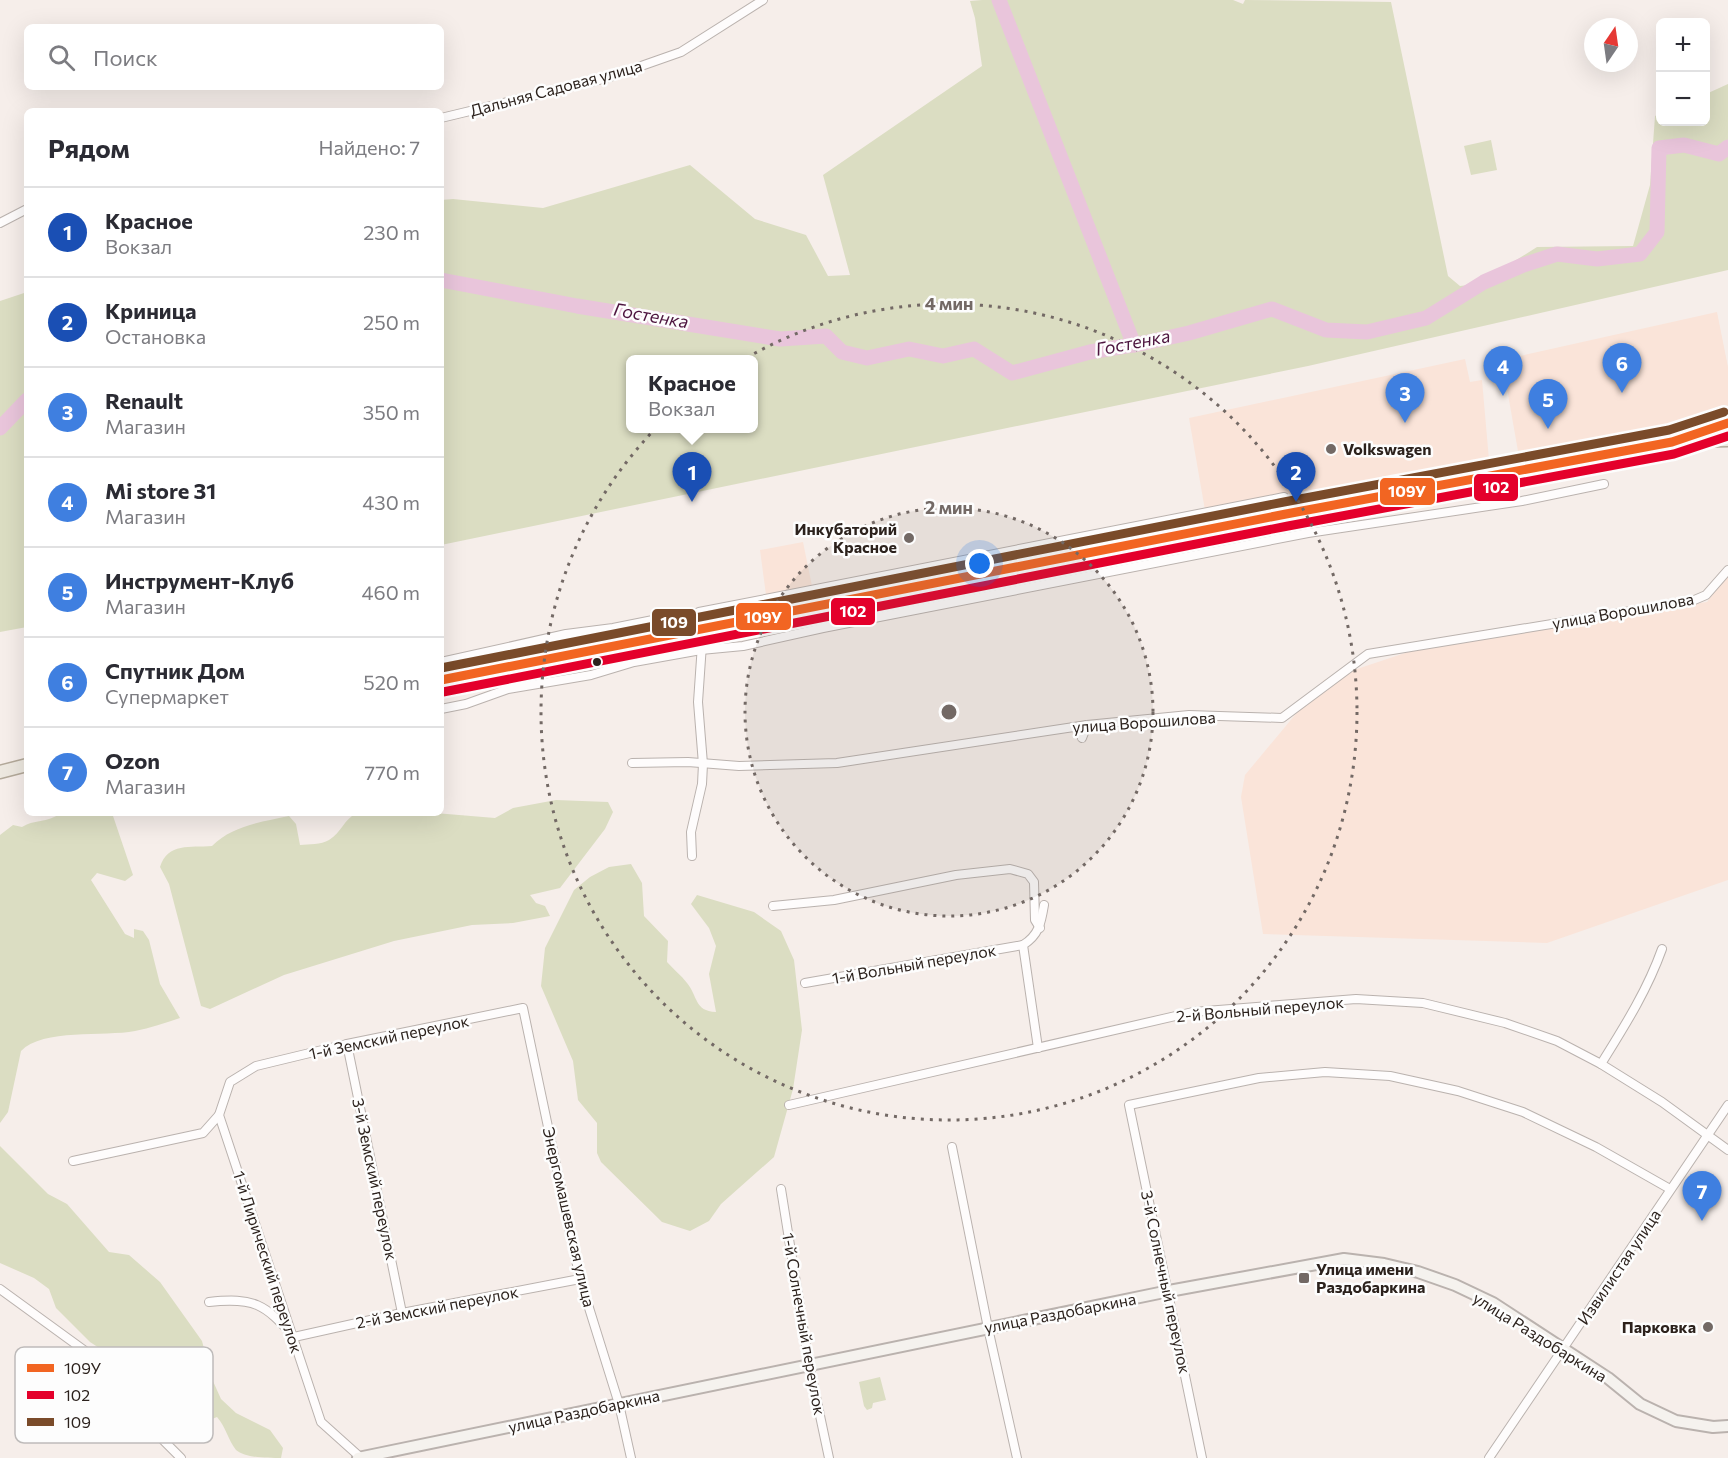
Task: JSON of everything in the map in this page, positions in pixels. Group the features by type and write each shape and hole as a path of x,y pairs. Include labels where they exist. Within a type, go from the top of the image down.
{"main road":[{"path":"444,679 1286,514 1672,442 1728,423"},
{"path":"1672,442 1728,440"},
{"path":"0,772 24,766"}],"street":[{"name":"Дальняя Садовая улица","path":"444,117 608,78 681,52 763,0"},
{"path":"0,223 24,211"},
{"path":"444,708 466,704 508,689 591,675 634,662 701,650 743,646 823,628 1302,534 1518,502 1604,483"},
{"path":"699,612 1284,497 1286,514"},
{"name":"улица Ворошилова","path":"632,763 739,766 837,763 1087,725 1190,715 1282,718 1368,654 1692,601 1706,595 1728,570"},
{"path":"444,661 566,634 613,628 688,613"},
{"path":"693,856 691,832 702,784 703,764 698,702 703,630"},
{"path":"1082,738 1087,725"},
{"path":"773,906 834,900 956,876 1010,869 1028,874 1035,882 1035,920 1040,928"},
{"path":"1038,1048 1023,945 1032,940 1040,928 1044,905"},
{"name":"1-й Вольный переулок","path":"805,983 1023,945"},
{"path":"1601,1064 1637,1005 1654,972 1662,949"},
{"name":"2-й Вольный переулок","path":"789,1105 1193,1012 1356,999 1423,1003 1505,1023 1557,1041 1601,1064 1662,1102 1728,1150"},
{"name":"1-й Земский переулок","path":"219,1115 230,1082 256,1066 347,1044 523,1008"},
{"name":"Энергомашевская улица","path":"523,1008 580,1279 619,1404 631,1458"},
{"name":"3-й Земский переулок","path":"347,1044 402,1313"},
{"name":"3-й Солнечный переулок","path":"1202,1458 1129,1105 1259,1078 1325,1072 1390,1076 1458,1091 1523,1112 1596,1147 1670,1189"},
{"name":"Извилистая улица","path":"1489,1458 1728,1105"},
{"path":"73,1161 203,1133 219,1115"},
{"name":"1-й Лирический переулок","path":"219,1115 321,1422 359,1458"},
{"path":"952,1147 1017,1458"},
{"name":"1-й Солнечный переулок","path":"781,1189 809,1364 829,1458"},
{"name":"улица Раздобаркина","path":"359,1458 1169,1291 1344,1259 1384,1264 1455,1284 1493,1303 1608,1378 1640,1404 1676,1421 1713,1427 1728,1426"},
{"name":"2-й Земский переулок","path":"294,1337 402,1313 580,1279"},
{"path":"0,1289 81,1347"},
{"path":"209,1302 234,1299 250,1302 274,1315 294,1337"},
{"path":"166,1443 181,1458"}],"shaded area":[{"path":"1717,312 1728,367 1728,405 1723,414 1519,457 1502,360"},
{"path":"1465,359 1470,382 1482,380 1489,460 1441,468 1425,476 1206,516 1189,418"},
{"path":"803,542 812,586 766,595 760,550"},
{"path":"1728,574 1728,880 1547,943 1263,934 1241,797 1245,775 1324,680 1426,646 1465,638 1707,602"}],"green space":[{"path":"1233,0 1243,4 1245,0 1391,2 1448,276 1460,286 1478,284 1537,247 1633,246 1650,185 1655,116 1656,126 1710,126 1710,92 1728,84 1728,270 1308,366 444,544 444,200 543,208 690,165 755,219 806,235 828,276 850,275 823,175 982,66 975,18 970,1"},
{"path":"1491,140 1497,170 1471,175 1464,146"},
{"path":"24,293 24,628 0,632 0,301"},
{"path":"556,800 608,802 613,812 605,829 560,888 530,895 536,903 545,906 550,916 513,923 472,925 394,941 284,975 210,1009 201,1006 169,884 160,867 168,853 181,848 212,846 238,829 289,816 296,824 300,845 326,842 337,834 353,816 444,816 444,814 495,818 513,808"},
{"path":"56,816 113,816 133,875 125,881 97,873 91,880 125,934 134,938 134,929 143,931 149,940 160,984 180,1018 135,1031 59,1036 31,1044 21,1051 8,1112 0,1123 0,835 13,825 22,827"},
{"path":"631,864 642,883 644,916 668,941 667,962 691,988 697,1002 704,1009 716,1012 709,974 716,946 709,928 691,904 697,895 754,912 781,931 794,960 802,1030 793,1089 774,1157 721,1204 709,1221 690,1231 662,1222 601,1162 597,1153 597,1123 578,1100 573,1061 541,986 545,948 574,890 590,877 609,867"},
{"path":"0,1146 48,1194 67,1204 109,1252 129,1255 160,1282 202,1341 204,1347 98,1347 56,1308 49,1289 34,1278 0,1263"},
{"path":"880,1377 886,1400 873,1403 872,1408 867,1410 859,1382"},
{"path":"213,1381 221,1399 236,1413 270,1430 283,1448 281,1458 263,1458 240,1453 217,1417 213,1419"}],"waterway":[{"path":"999,0 1134,345"},
{"name":"Гостенка","path":"444,281 577,306 780,339 826,336 842,352 867,358 909,349 943,356 974,349 1012,373 1090,352 1189,333 1272,309 1326,330 1367,332 1426,318 1484,282 1523,265 1557,254 1597,259 1640,254 1657,232 1659,148 1684,145 1719,154 1728,147"},
{"name":"Гостенка","path":"0,428 24,403"}],"transit line":[{"name":"109","path":"444,667 1284,502 1669,430 1724,412"},
{"name":"109У","path":"444,679 1286,514 1672,442 1728,423"},
{"name":"102","path":"444,692 1288,526 1674,454 1728,436"}],"place":[{"name":"Спутник Дом","path":"1622,393"},
{"name":"Mi store 31","path":"1503,396"},
{"name":"Renault","path":"1405,423"},
{"name":"Инструмент-Клуб","path":"1548,429"},
{"name":"Volkswagen","path":"1331,449"},
{"name":"Красное","path":"692,502"},
{"name":"Криница","path":"1296,502"},
{"name":"Инкубаторий Красное","path":"909,538"},
{"name":"Ozon","path":"1702,1221"},
{"name":"Улица имени Раздобаркина","path":"1304,1278"},
{"name":"Парковка","path":"1708,1327"}]}
